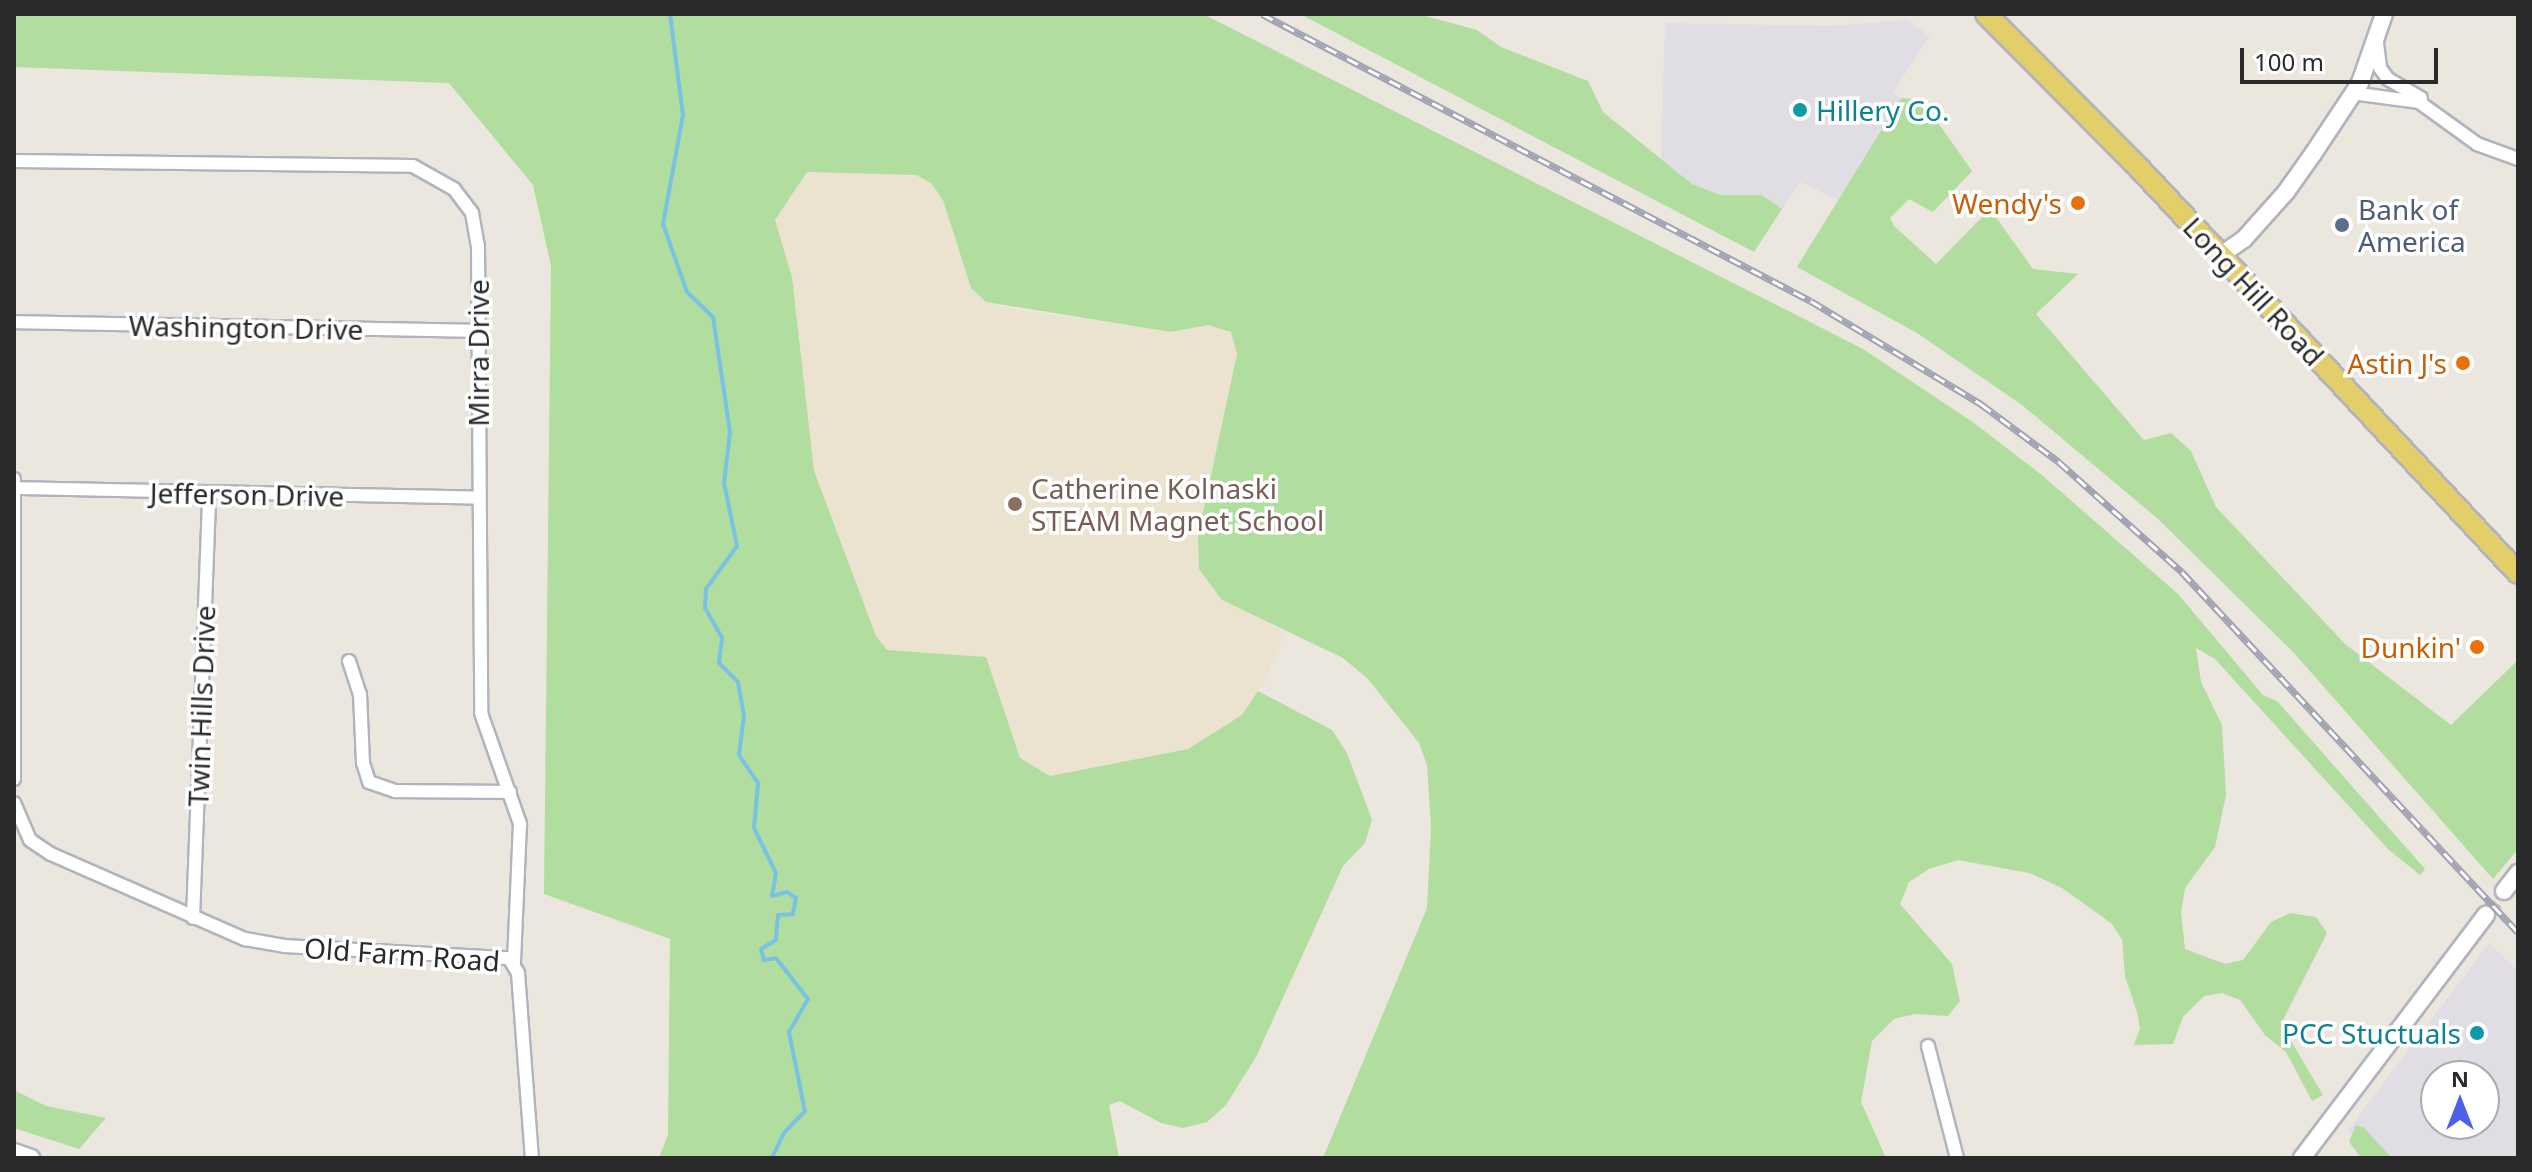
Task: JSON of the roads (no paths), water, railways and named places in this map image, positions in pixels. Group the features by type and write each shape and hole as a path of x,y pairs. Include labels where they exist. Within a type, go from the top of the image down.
{"main road":[{"name":"Long Hill Road","path":"1986,14 2221,255 2518,573"}],"street":[{"path":"2221,255 2244,239 2286,192 2352,93 2377,43 2384,14"},
{"path":"2377,43 2380,68 2388,79 2436,110 2477,144 2518,159"},
{"path":"2352,93 2403,98 2436,110"},
{"name":"Mirra Drive","path":"14,161 413,166 454,189 472,213 478,246 481,713 510,792 522,849 514,962"},
{"name":"Washington Drive","path":"14,322 478,331"},
{"path":"14,779 15,483"},
{"name":"Jefferson Drive","path":"15,483 209,494 478,498"},
{"name":"Twin Hills Drive","path":"193,918 209,494"},
{"path":"349,661 360,694 363,763 369,782 395,791 510,792"},
{"name":"Old Farm Road","path":"14,803 30,840 51,854 193,918 263,944 501,956 514,962 531,1091 532,1158"},
{"path":"2504,891 2518,873"},
{"path":"2302,1158 2486,915"},
{"path":"1928,1046 1957,1158"},
{"path":"14,1152 31,1158"}],"waterway":[{"path":"670,14 683,115 663,224 687,292 713,317 730,432 724,483 737,546 706,589 705,608 722,638 719,663 738,682 744,715 739,755 758,783 754,828 776,873 772,896 787,892 796,898 793,914 778,915 776,940 761,949 764,960 776,958 808,999 789,1032 805,1111 784,1133 772,1158"}],"tunnel":[{"path":"2486,915 2504,891"}],"railway":[{"path":"1262,14 1811,301 1981,404 2059,462 2182,572 2518,932"}],"place":[{"name":"Hillery Co.","path":"1800,110"},
{"name":"Wendy's","path":"2078,203"},
{"name":"Bank of America","path":"2342,225"},
{"name":"Astin J's","path":"2463,363"},
{"name":"Catherine Kolnaski STEAM Magnet School","path":"1015,504"},
{"name":"Dunkin'","path":"2477,647"},
{"name":"PCC Stuctuals","path":"2477,1033"}]}
